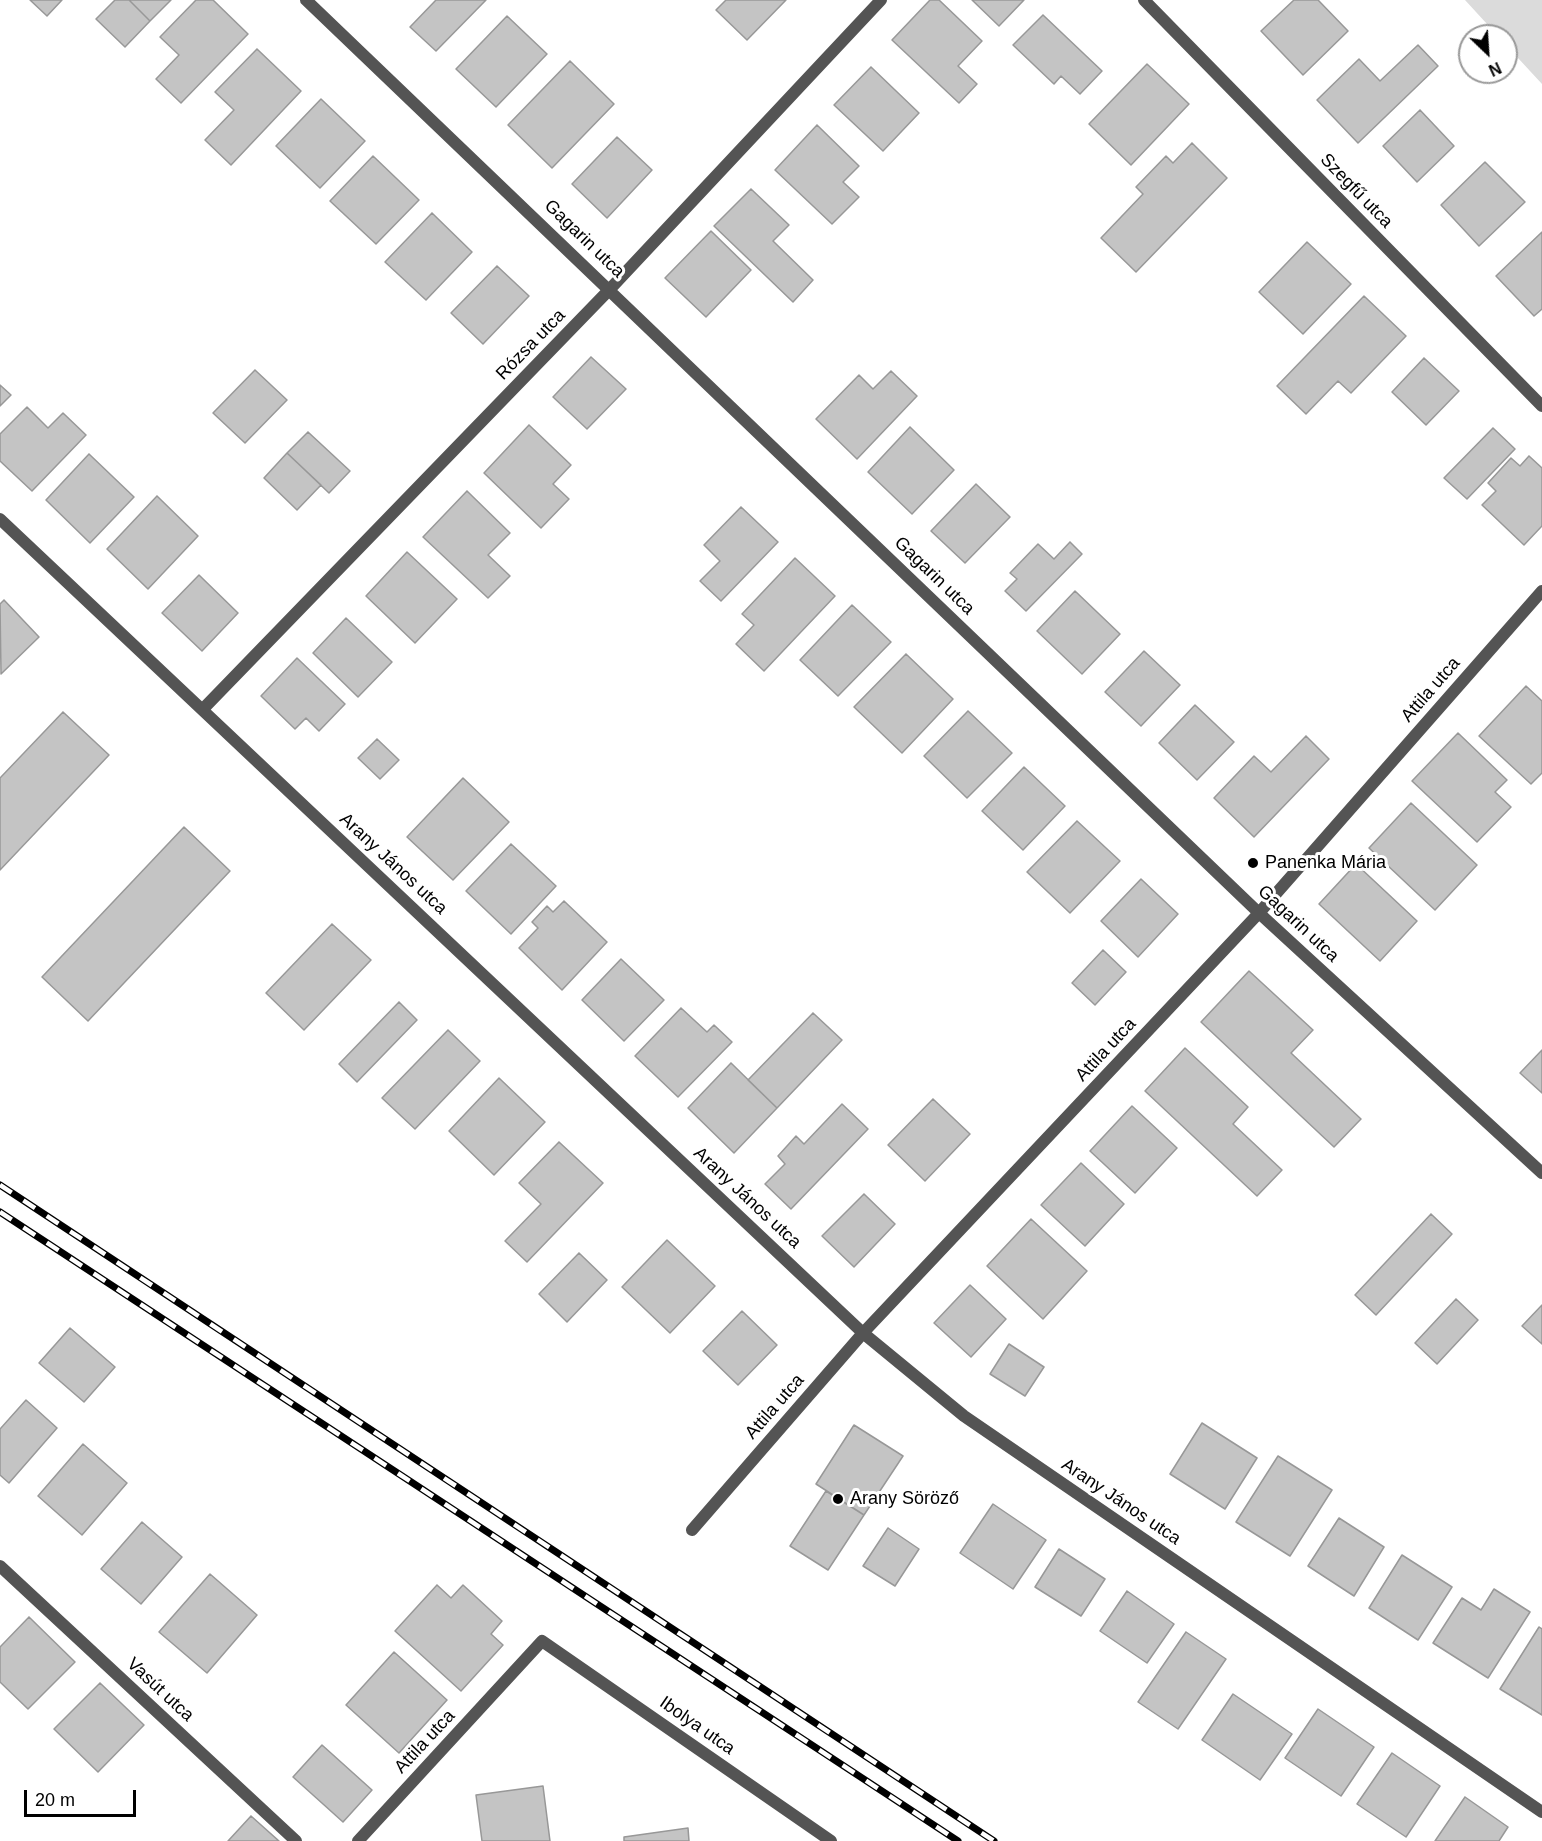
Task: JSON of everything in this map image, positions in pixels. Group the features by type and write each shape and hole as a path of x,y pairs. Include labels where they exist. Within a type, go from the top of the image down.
{"street":[{"name":"Gagarin utca","path":"306,0 1259,913 1542,1173"},
{"name":"Rózsa utca","path":"202,709 610,289 881,0"},
{"name":"Szegfű utca","path":"1144,0 1542,406"},
{"name":"Arany János utca","path":"0,519 864,1333 964,1416 1542,1812"},
{"name":"Attila utca","path":"692,1530 864,1333 1259,913 1542,591"},
{"name":"Vasút utca","path":"0,1566 296,1841"},
{"name":"Attila utca","path":"358,1841 542,1641"},
{"name":"Ibolya utca","path":"542,1641 831,1841"}],"shaded area":[{"path":"1465,0 1542,0 1542,84 1518,58 1518,24 1487,24"}],"building":[{"path":"30,0 62,0 47,16"},
{"path":"115,0 129,0 150,21 125,47 96,19"},
{"path":"129,0 171,0 150,21"},
{"path":"196,0 213,0 248,34 181,103 156,79 179,55 160,37"},
{"path":"436,0 486,0 436,51 410,27"},
{"path":"726,0 786,0 747,40 716,10"},
{"path":"930,0 939,0 982,41 958,66 977,84 959,103 892,40"},
{"path":"972,0 1024,0 999,26"},
{"path":"1294,0 1318,0 1348,31 1303,75 1261,31"},
{"path":"1043,15 1102,71 1080,94 1061,76 1054,84 1013,45"},
{"path":"507,16 547,54 496,107 456,69"},
{"path":"1418,45 1438,66 1358,143 1317,100 1359,59 1380,81"},
{"path":"257,49 301,91 231,165 205,140 234,110 215,92"},
{"path":"570,61 614,104 552,168 508,125"},
{"path":"1147,64 1189,104 1131,165 1089,124"},
{"path":"871,67 919,113 883,151 834,105"},
{"path":"321,99 365,141 320,188 276,146"},
{"path":"1420,110 1454,146 1417,182 1383,146"},
{"path":"817,125 859,166 843,182 859,197 832,224 775,170"},
{"path":"617,137 652,170 607,218 572,184"},
{"path":"1192,143 1227,178 1136,272 1101,238 1143,194 1136,187 1166,156 1173,163"},
{"path":"373,156 419,200 376,244 330,201"},
{"path":"1485,162 1525,202 1479,246 1441,205"},
{"path":"751,189 789,225 773,241 813,280 793,302 714,226"},
{"path":"432,213 472,252 426,300 385,262"},
{"path":"711,231 751,270 706,317 665,278"},
{"path":"1542,232 1542,309 1534,316 1496,276"},
{"path":"1307,242 1351,284 1303,334 1259,292"},
{"path":"497,266 529,296 483,344 451,313"},
{"path":"1364,296 1406,336 1351,393 1338,381 1306,414 1277,386"},
{"path":"591,357 626,389 587,429 553,397"},
{"path":"1424,358 1459,391 1426,425 1392,392"},
{"path":"255,370 287,400 245,443 213,413"},
{"path":"891,371 917,396 857,459 816,419 859,375 873,389"},
{"path":"0,385 11,395 0,406"},
{"path":"27,407 48,428 63,413 86,435 32,491 0,461 0,434"},
{"path":"529,425 571,465 553,484 569,499 541,528 484,473"},
{"path":"910,427 954,470 912,514 868,472"},
{"path":"1493,428 1515,449 1467,499 1444,478"},
{"path":"308,432 350,471 329,493 287,453"},
{"path":"287,453 321,485 297,510 264,478"},
{"path":"89,454 134,497 90,543 46,500"},
{"path":"1529,456 1542,468 1542,526 1524,545 1482,505 1496,491 1488,483 1511,458 1520,466"},
{"path":"976,484 1010,517 965,563 931,531"},
{"path":"467,491 510,533 488,555 510,576 488,598 423,537"},
{"path":"157,496 198,536 148,589 107,549"},
{"path":"741,507 778,542 721,601 700,581 720,561 704,545"},
{"path":"1070,542 1082,554 1026,611 1005,591 1017,579 1010,573 1038,544 1054,559"},
{"path":"407,552 457,599 415,643 366,596"},
{"path":"795,558 835,596 764,671 736,644 754,625 742,614"},
{"path":"199,575 238,613 202,651 162,613"},
{"path":"1075,591 1120,634 1082,674 1037,631"},
{"path":"4,600 39,637 1,674 0,604"},
{"path":"852,605 891,642 838,696 800,660"},
{"path":"346,618 392,662 358,697 313,653"},
{"path":"1144,651 1180,685 1141,726 1105,692"},
{"path":"906,654 953,699 902,753 854,707"},
{"path":"297,658 345,704 319,731 306,718 295,729 261,696"},
{"path":"1526,686 1542,701 1542,773 1531,784 1479,736"},
{"path":"1195,705 1234,742 1197,780 1159,743"},
{"path":"968,711 1012,753 967,798 924,756"},
{"path":"63,712 109,755 0,870 0,778"},
{"path":"1458,733 1507,780 1495,792 1511,807 1477,842 1412,781"},
{"path":"1306,736 1329,759 1254,837 1214,798 1254,756 1271,772"},
{"path":"377,739 399,760 380,779 358,758"},
{"path":"1024,767 1065,806 1023,850 982,811"},
{"path":"463,778 509,822 453,880 407,837"},
{"path":"1411,803 1477,865 1435,910 1369,848"},
{"path":"1077,821 1120,861 1070,913 1027,872"},
{"path":"184,827 230,871 88,1021 42,977"},
{"path":"511,844 556,886 511,934 466,891"},
{"path":"1356,864 1417,921 1380,961 1319,904"},
{"path":"1141,879 1178,914 1138,957 1101,921"},
{"path":"564,901 607,942 562,990 519,948 538,928 532,922 547,906 553,912"},
{"path":"332,924 371,960 304,1030 266,993"},
{"path":"1103,950 1126,972 1095,1005 1072,983"},
{"path":"621,959 664,1000 624,1041 582,1000"},
{"path":"1249,971 1313,1030 1291,1053 1361,1119 1334,1147 1201,1022"},
{"path":"399,1002 417,1020 357,1082 339,1064"},
{"path":"681,1008 707,1032 714,1025 732,1042 678,1097 635,1056"},
{"path":"813,1013 842,1040 777,1108 748,1080"},
{"path":"448,1030 480,1061 415,1129 382,1098"},
{"path":"1185,1048 1248,1107 1233,1124 1282,1170 1257,1196 1145,1091"},
{"path":"1542,1050 1542,1093 1520,1073"},
{"path":"731,1063 777,1108 734,1153 688,1108"},
{"path":"499,1078 545,1122 494,1175 449,1131"},
{"path":"933,1099 970,1134 925,1181 888,1145"},
{"path":"842,1104 868,1129 791,1209 765,1184 785,1164 778,1156 796,1136 804,1144"},
{"path":"1132,1106 1177,1148 1135,1193 1090,1151"},
{"path":"559,1142 603,1183 527,1262 505,1241 541,1204 519,1183"},
{"path":"1081,1163 1124,1204 1085,1246 1041,1205"},
{"path":"864,1194 895,1224 854,1267 822,1236"},
{"path":"1431,1214 1452,1234 1376,1315 1355,1295"},
{"path":"1031,1219 1087,1271 1043,1319 987,1266"},
{"path":"667,1240 715,1286 670,1333 622,1287"},
{"path":"579,1253 607,1280 567,1322 539,1294"},
{"path":"970,1285 1006,1319 971,1357 934,1323"},
{"path":"1456,1299 1478,1320 1437,1364 1415,1343"},
{"path":"1542,1305 1542,1344 1522,1326"},
{"path":"742,1311 777,1345 738,1385 703,1351"},
{"path":"70,1328 115,1367 84,1402 39,1363"},
{"path":"1009,1344 1044,1367 1025,1396 990,1374"},
{"path":"26,1400 57,1428 9,1483 0,1475 0,1429"},
{"path":"1202,1423 1257,1458 1225,1509 1170,1474"},
{"path":"854,1425 903,1456 864,1515 816,1484"},
{"path":"83,1444 127,1483 82,1535 38,1496"},
{"path":"1278,1456 1332,1490 1290,1556 1236,1522"},
{"path":"826,1491 864,1515 828,1570 790,1546"},
{"path":"993,1504 1046,1540 1013,1589 960,1553"},
{"path":"1339,1518 1384,1547 1354,1596 1308,1566"},
{"path":"142,1522 182,1557 141,1604 101,1569"},
{"path":"888,1528 919,1549 895,1586 863,1566"},
{"path":"1059,1549 1105,1579 1081,1616 1035,1587"},
{"path":"1402,1555 1452,1587 1418,1640 1369,1608"},
{"path":"210,1574 257,1615 207,1673 159,1632"},
{"path":"437,1585 451,1598 463,1585 502,1621 491,1634 503,1645 461,1691 395,1631"},
{"path":"1494,1589 1530,1612 1488,1678 1433,1643 1462,1598 1481,1610"},
{"path":"1127,1591 1174,1624 1147,1663 1100,1631"},
{"path":"29,1617 75,1662 28,1709 0,1682 0,1647"},
{"path":"1539,1627 1542,1629 1542,1715 1500,1689"},
{"path":"1186,1632 1226,1659 1178,1729 1138,1702"},
{"path":"394,1652 447,1700 399,1753 346,1705"},
{"path":"100,1683 144,1725 98,1772 54,1729"},
{"path":"1233,1694 1292,1734 1260,1780 1202,1740"},
{"path":"1318,1709 1374,1747 1341,1796 1285,1758"},
{"path":"322,1745 372,1790 343,1822 293,1777"},
{"path":"1392,1753 1440,1786 1406,1837 1357,1804"},
{"path":"543,1786 550,1841 482,1841 476,1795"},
{"path":"1465,1797 1508,1827 1499,1841 1435,1841"},
{"path":"251,1816 279,1841 228,1841"},
{"path":"688,1828 689,1841 624,1841 624,1837"}],"railway":[{"path":"0,1185 994,1841"},
{"path":"0,1212 958,1841"}],"place":[{"name":"Panenka Mária","path":"1253,863"},
{"name":"Arany Söröző","path":"838,1499"}]}
